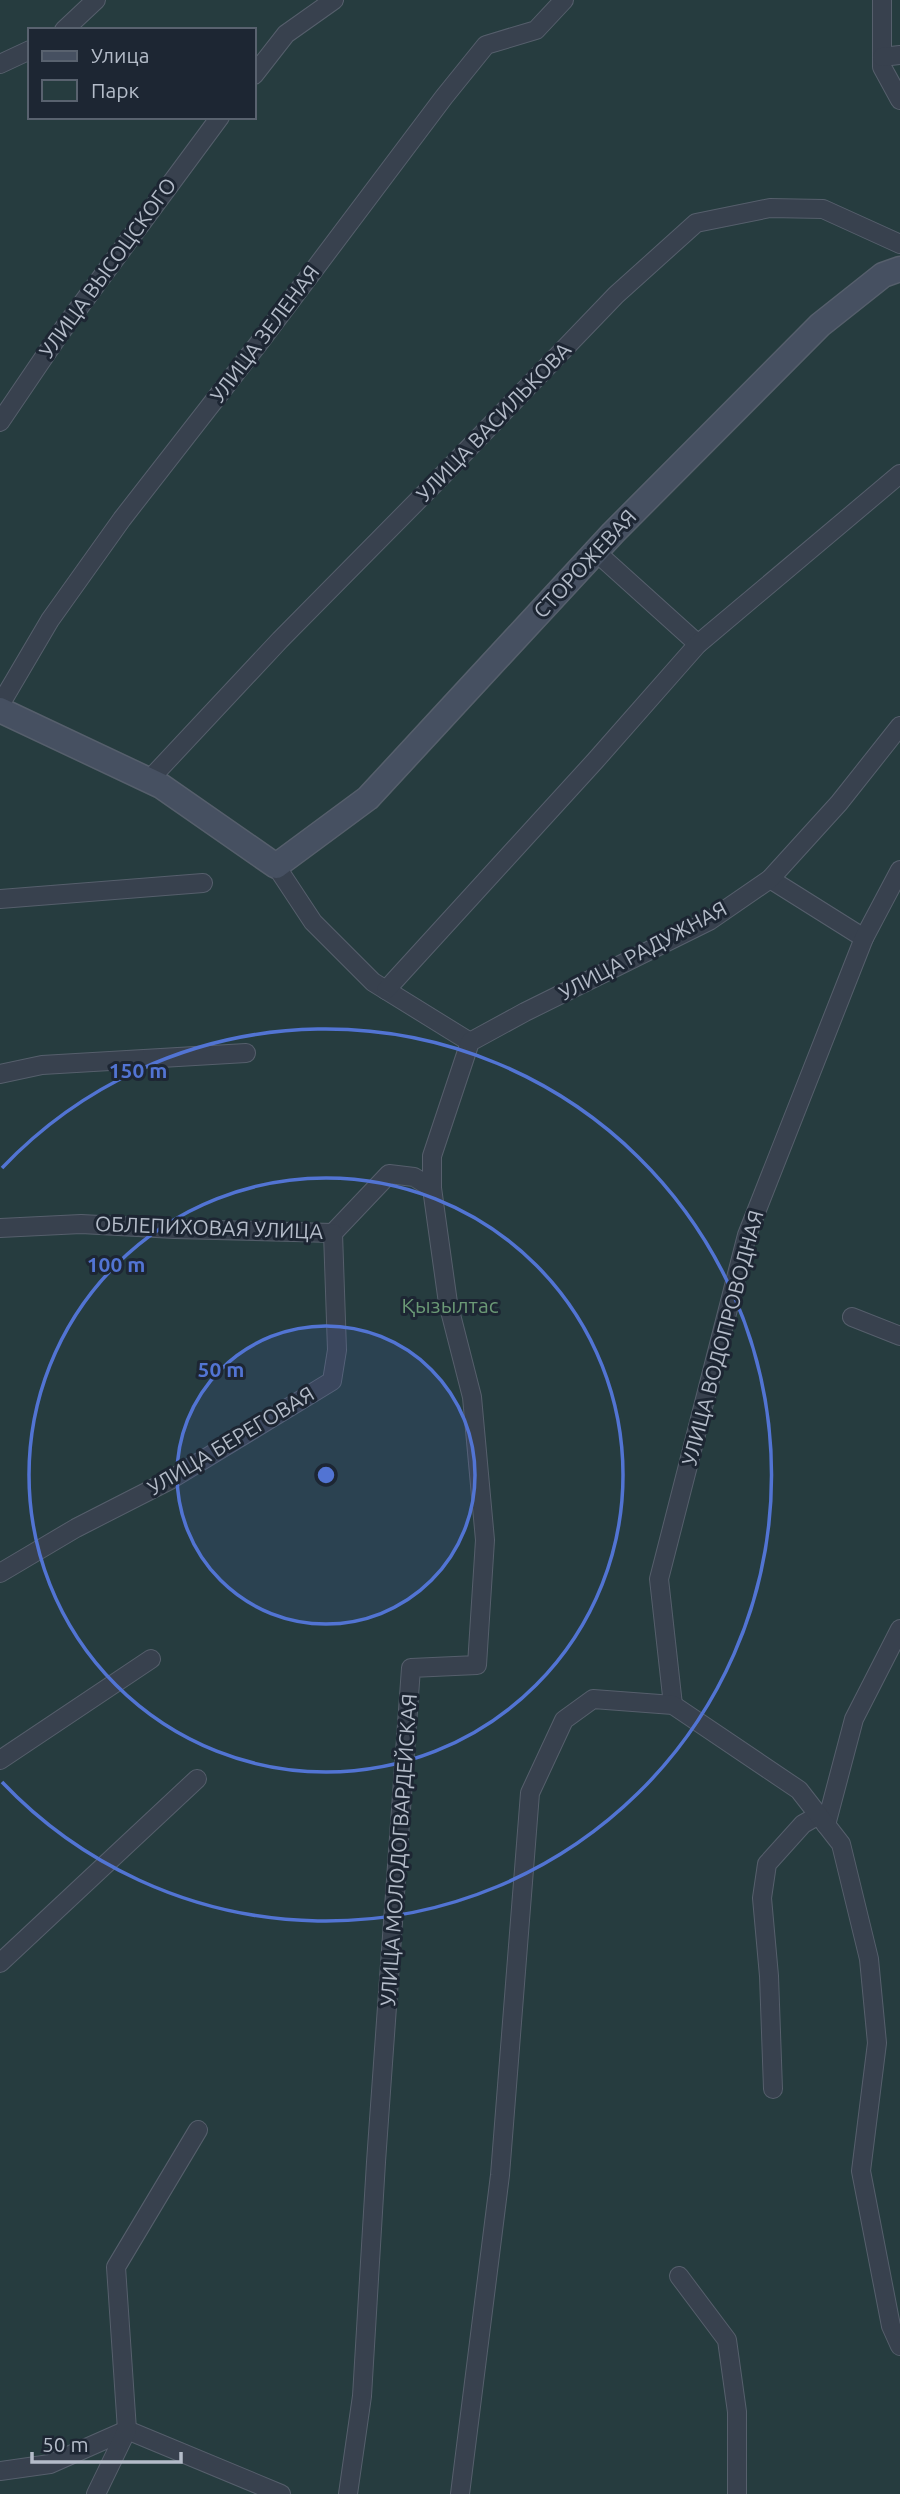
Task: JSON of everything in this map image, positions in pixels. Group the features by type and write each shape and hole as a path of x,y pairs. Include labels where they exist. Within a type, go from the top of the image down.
{"street":[{"path":"66,28 96,0"},
{"path":"256,72 286,34 334,0"},
{"name":"УЛИЦА ЗЕЛЕНАЯ","path":"0,708 50,620 122,519 259,343 444,97 486,45 536,30 564,0"},
{"path":"882,0 891,56 882,67 900,100"},
{"path":"0,64 28,51"},
{"name":"УЛИЦА ВЫСОЦСКОГО","path":"0,422 69,321 219,119"},
{"name":"УЛИЦА ВАСИЛЬКОВА","path":"149,780 280,640 616,295 696,223 770,208 823,209 900,244"},
{"name":"СТОРОЖЕВАЯ","path":"276,866 368,798 596,552 820,325 883,275 900,269"},
{"path":"386,990 698,644 900,474"},
{"path":"596,552 698,644"},
{"path":"0,708 161,786 276,866 313,922 373,982 470,1042 432,1156 432,1188"},
{"name":"УЛИЦА РАДУЖНАЯ","path":"470,1042 560,994 709,921 770,879 839,803 900,726"},
{"name":"УЛИЦА ВОДОПРОВОДНАЯ","path":"673,1705 659,1579 747,1235 863,938 900,870"},
{"path":"770,879 863,938"},
{"path":"0,899 203,883"},
{"path":"0,1074 42,1065 246,1053"},
{"name":"ОБЛЕПИХОВАЯ УЛИЦА","path":"0,1228 81,1224 333,1233 389,1174 414,1177 432,1188"},
{"name":"УЛИЦА МОЛОДОГВАРДЕЙСКАЯ","path":"348,2494 362,2396 411,1668 477,1665 483,1591 485,1540 472,1397 447,1303 432,1188"},
{"name":"УЛИЦА БЕРЕГОВАЯ","path":"0,1573 76,1528 170,1480 332,1381 337,1350 333,1233"},
{"path":"852,1317 900,1336"},
{"path":"822,1820 854,1719 900,1629"},
{"path":"0,1759 151,1659"},
{"path":"460,2494 500,2175 530,1793 564,1720 593,1699 673,1705 799,1790 841,1844 869,1959 877,2043 862,2171 893,2298 891,2326 900,2346"},
{"path":"0,1964 197,1779"},
{"path":"773,2089 769,1976 762,1898 767,1864 803,1824 822,1820"},
{"path":"96,2494 127,2430 116,2267 198,2130"},
{"path":"680,2276 726,2340 737,2412 737,2494"},
{"path":"0,2471 50,2464 127,2430 281,2494"}],"green space":[{"name":"Қызылтас","path":"0,0 900,0 900,2494 0,2494"}]}
